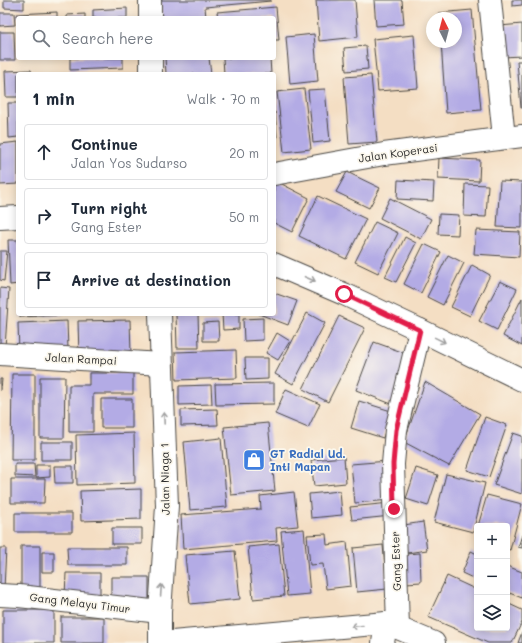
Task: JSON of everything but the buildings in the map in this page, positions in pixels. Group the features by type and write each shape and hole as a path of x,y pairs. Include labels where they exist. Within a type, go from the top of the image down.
{"main road":[{"path":"150,0 150,16"},
{"path":"490,0 513,137"},
{"path":"151,60 151,72"},
{"name":"Jalan Koperasi","path":"276,174 384,154 513,137"},
{"path":"0,218 16,217"},
{"path":"276,265 344,294 522,380"},
{"name":"Jalan Niaga 1","path":"160,316 167,506 160,612 161,643"},
{"name":"Gang Ester","path":"389,631 393,464 396,430 420,330"},
{"name":"Jalan Rampai","path":"0,354 162,364"},
{"name":"Gang Melayu Timur","path":"0,595 160,612"},
{"path":"161,643 389,631 434,643"}],"place":[{"name":"GT Radial Ud. Inti Mapan","path":"254,460"}],"route":[{"path":"344,294 420,330 396,430 393,464 394,509"}]}
